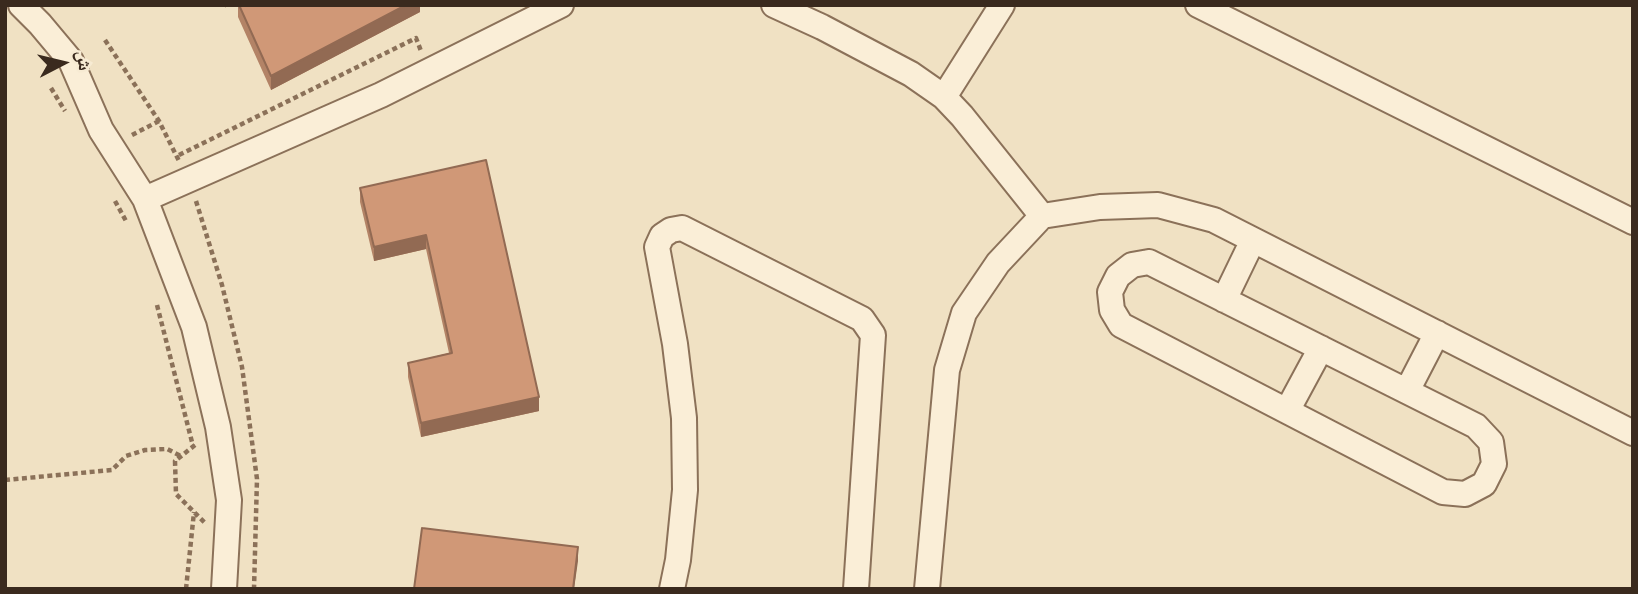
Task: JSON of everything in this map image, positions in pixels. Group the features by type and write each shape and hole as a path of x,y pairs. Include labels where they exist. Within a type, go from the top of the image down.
{"street":[{"path":"21,5 71,61 101,130 145,199 194,327 218,427 229,500 224,589"},
{"path":"145,199 381,95 561,5"},
{"path":"774,5 911,74 944,97 1042,216"},
{"path":"944,97 1002,5"},
{"path":"1198,5 1633,222"},
{"path":"927,589 947,370 964,313 998,263 1042,216 1100,207 1158,205 1214,220 1633,433"},
{"path":"672,589 678,560 684,491 684,418 675,344 657,247 662,236 671,230 682,228 862,319 873,335 856,589"},
{"path":"1224,300 1253,240"},
{"path":"1149,262 1224,300 1476,426 1491,442 1494,464 1484,484 1465,494 1443,492 1121,325 1112,310 1110,292 1118,276 1132,265 1149,262"},
{"path":"1407,391 1437,334"},
{"path":"1287,411 1321,348"}],"path":[{"path":"176,157 416,38 430,71"},
{"path":"104,40 159,121 190,180 222,285 242,367 257,479 254,589"},
{"path":"51,88 70,121"},
{"path":"111,145 159,121"},
{"path":"113,197 130,230"},
{"path":"155,299 163,321 193,446"},
{"path":"218,427 175,461 176,494 227,543"},
{"path":"5,480 112,470 126,456 145,450 167,449 181,456"},
{"path":"186,589 194,511"}],"building":[{"path":"239,5 406,5 271,76"},
{"path":"486,160 539,397 421,423 408,363 452,353 426,235 374,247 360,188"},
{"path":"422,528 578,547 573,589 414,589"}]}
